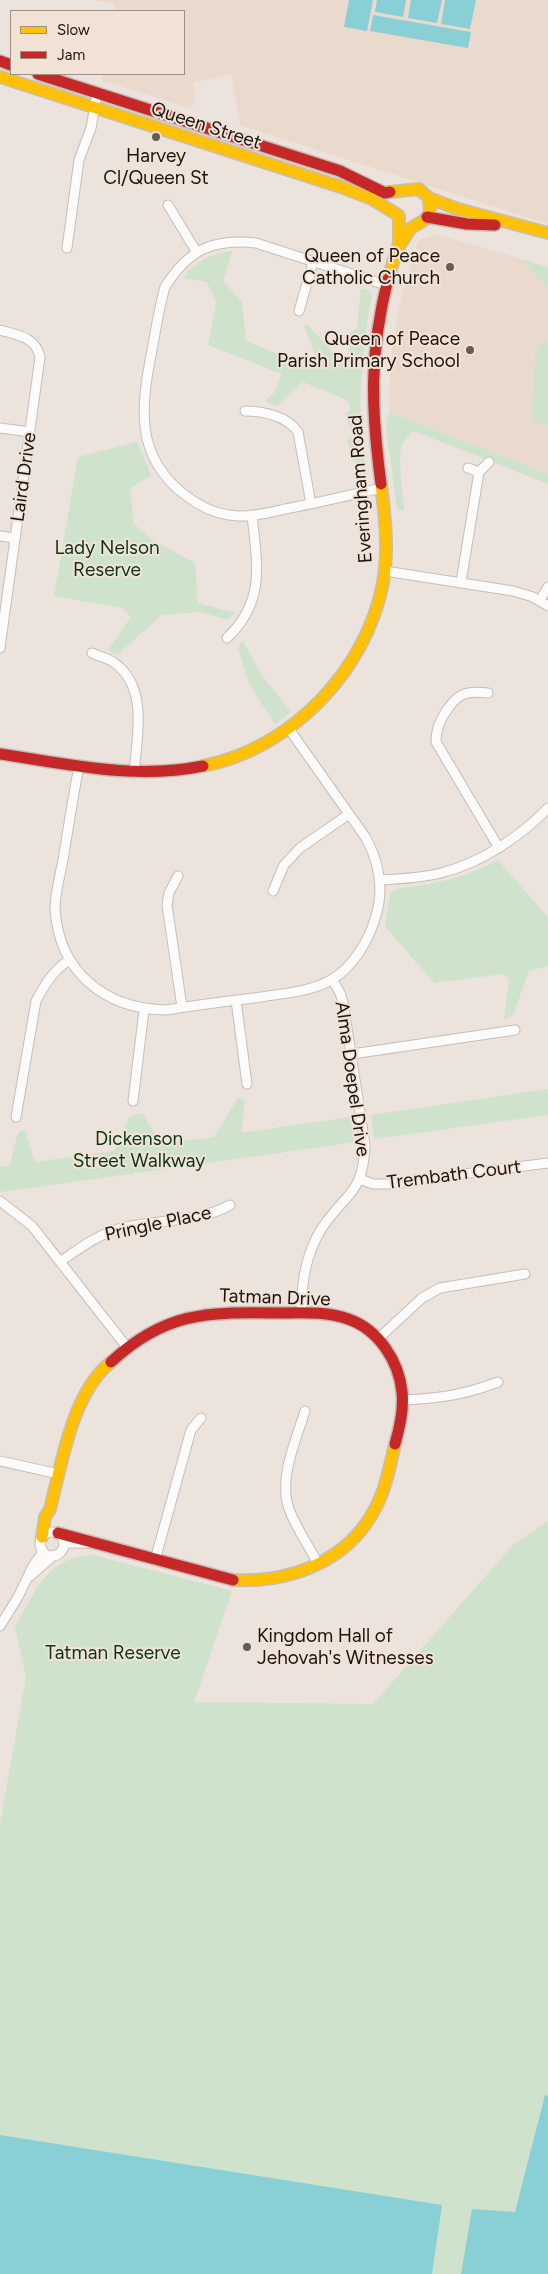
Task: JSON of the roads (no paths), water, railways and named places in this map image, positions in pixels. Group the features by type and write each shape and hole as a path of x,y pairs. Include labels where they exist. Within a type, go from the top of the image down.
{"street":[{"name":"Queen Street","path":"41,75 340,171 385,193 406,190"},
{"name":"Queen Street","path":"0,78 341,187 372,199 399,216"},
{"path":"67,248 79,160 91,128 96,93"},
{"path":"548,233 512,222 451,209 429,198 419,189 406,190 401,194 396,204 399,216 404,221 422,220 494,225 548,238"},
{"path":"422,220 431,208 429,198"},
{"path":"168,204 196,252"},
{"name":"Everingham Road","path":"398,248 399,216"},
{"name":"Everingham Road","path":"0,754 134,773 194,770 250,752 289,729 317,705 339,679 365,636 378,600 385,571 386,532 382,488 375,446 372,387 379,324 386,285 398,248 411,228 422,220"},
{"path":"382,488 252,515 230,515 215,512 194,502 166,477 158,466 147,442 143,422 144,398 165,287 174,273 196,252 223,243 237,241 256,243 386,285"},
{"path":"299,311 313,262"},
{"name":"Laird Drive","path":"0,330 21,336 32,342 38,348 39,367 0,648"},
{"path":"245,411 263,412 292,424 298,432 311,504"},
{"path":"0,428 30,432"},
{"path":"461,582 479,472 489,462"},
{"path":"468,468 479,472"},
{"path":"227,638 247,615 255,595 258,572 252,515"},
{"path":"0,536 15,538"},
{"path":"385,571 513,591 540,600 548,606"},
{"path":"540,600 548,587"},
{"path":"92,653 113,662 127,675 137,696 138,723 134,773"},
{"path":"488,693 471,692 455,698 439,723 436,742 499,848"},
{"path":"79,766 55,907 61,939 69,960 88,982 114,1000 144,1010 182,1008 295,992 332,980 354,960 371,933 379,909 380,880 372,849 289,729"},
{"path":"380,880 441,874 470,863 499,848 527,828 548,809"},
{"path":"274,891 284,865 300,848 349,814"},
{"path":"178,876 169,892 167,905 182,1008"},
{"path":"16,1117 36,1001 44,985 56,969 69,960"},
{"name":"Alma Doepel Drive","path":"301,1313 304,1270 315,1241 323,1227 352,1194 360,1179 364,1164 365,1145 343,1002 332,980"},
{"path":"236,1000 247,1084"},
{"path":"133,1101 144,1010"},
{"path":"352,1054 515,1030"},
{"name":"Trembath Court","path":"360,1179 373,1184 388,1184 548,1163"},
{"path":"0,1201 32,1226 126,1346"},
{"name":"Pringle Place","path":"61,1261 96,1238 116,1230 143,1223 216,1213 230,1204"},
{"path":"378,1339 422,1298 440,1288 525,1274"},
{"name":"Tatman Drive","path":"301,1313 329,1314 365,1327 378,1339 396,1364 403,1382 402,1420 383,1494 372,1514 346,1544 318,1564 283,1579 252,1583 231,1580 81,1538 56,1533 50,1523 50,1509 80,1409 97,1375 126,1346 151,1330 174,1320 208,1314 301,1313"},
{"path":"404,1400 444,1398 467,1394 498,1382"},
{"path":"305,1410 290,1461 286,1482 286,1495 289,1509 318,1564"},
{"path":"155,1560 191,1430 200,1418"},
{"path":"0,1461 59,1474"},
{"name":"Tatman Drive","path":"0,1626 41,1555 45,1518 50,1509"},
{"path":"56,1533 64,1541 60,1552 54,1555 48,1554 42,1543 56,1533"},
{"name":"Tatman Drive","path":"64,1545 90,1542"},
{"name":"Tatman Drive","path":"28,1577 54,1555"}],"water":[{"path":"349,0 373,0 367,31 344,27"},
{"path":"377,0 406,0 403,17 375,12"},
{"path":"411,0 442,0 437,23 408,18"},
{"path":"445,0 476,0 470,29 441,24"},
{"path":"373,15 471,32 468,48 370,31"},
{"path":"545,2095 548,2096 548,2274 461,2274 472,2209 515,2212"},
{"path":"0,2135 442,2205 432,2274 0,2274"}],"place":[{"name":"Harvey Cl/Queen St","path":"156,137"},
{"name":"Queen of Peace Catholic Church","path":"450,267"},
{"name":"Queen of Peace Parish Primary School","path":"470,350"},
{"name":"Kingdom Hall of Jehovah's Witnesses","path":"247,1647"}],"park label":[{"name":"Lady Nelson Reserve","path":"107,559"},
{"name":"Dickenson Street Walkway","path":"139,1150"},
{"name":"Tatman Reserve","path":"113,1653"}]}
